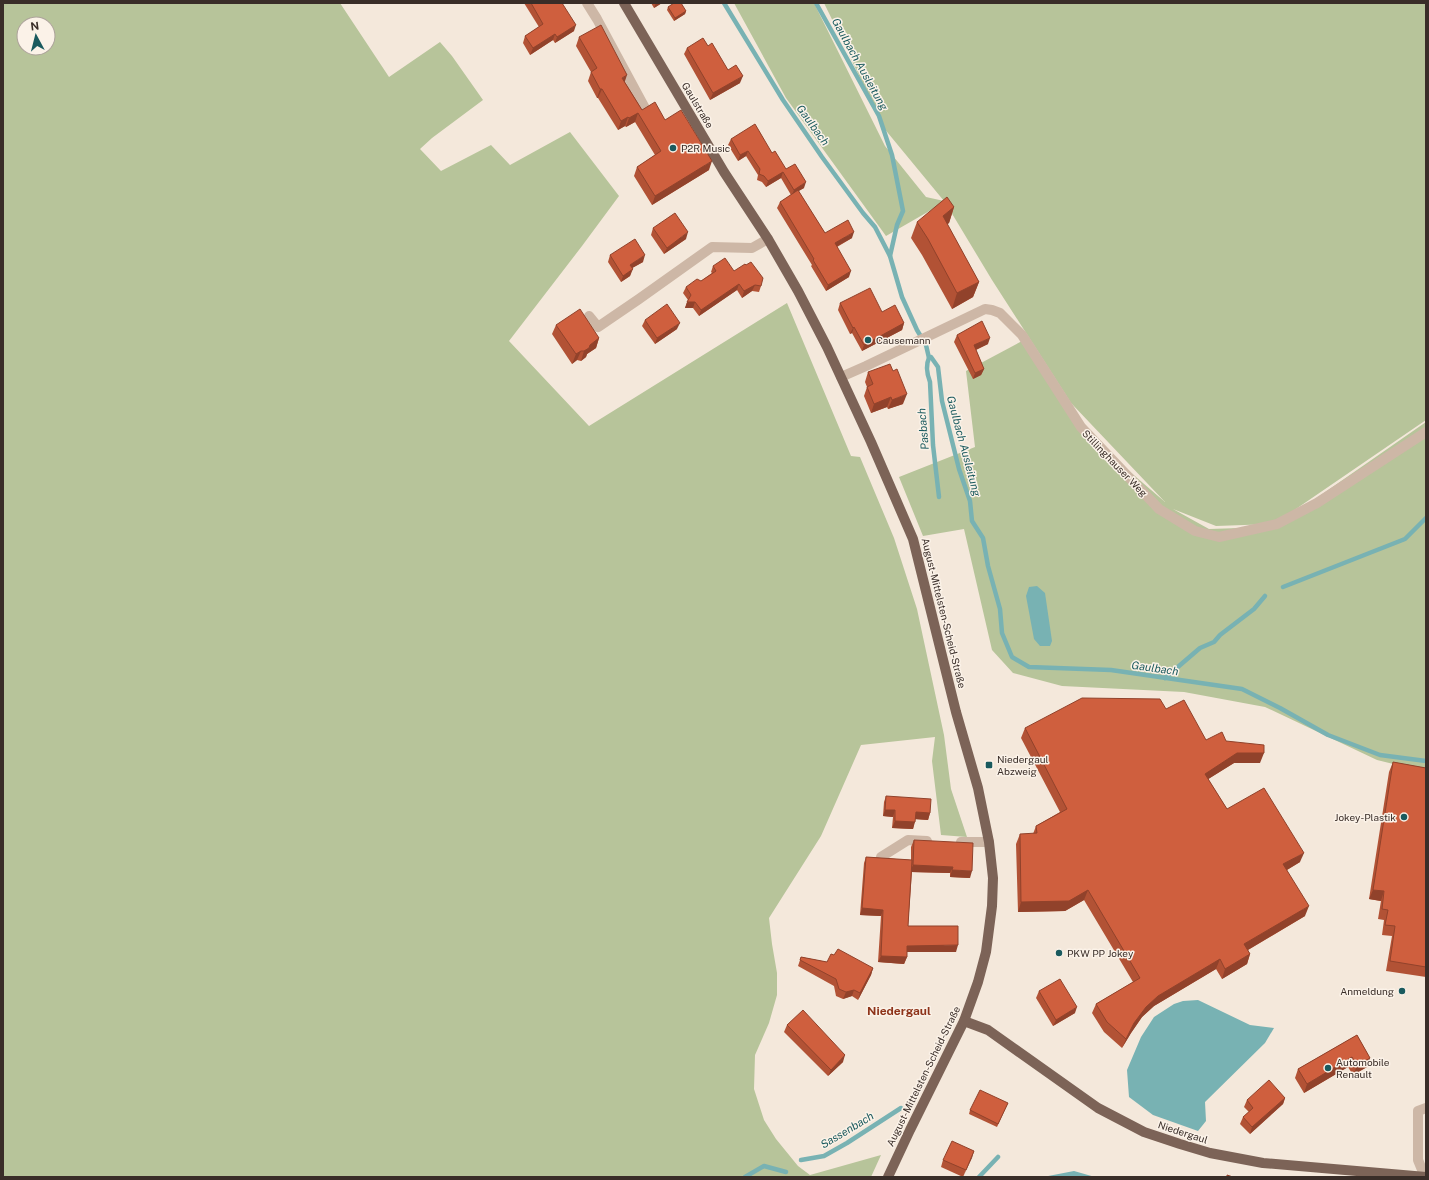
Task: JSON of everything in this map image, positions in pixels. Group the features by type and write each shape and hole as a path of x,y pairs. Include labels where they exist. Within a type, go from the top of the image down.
{"main road":[{"name":"Gaulstraße","path":"624,3 724,172 768,239 798,291 841,376"},
{"name":"August-Mittelsten-Scheid-Straße","path":"841,376 913,539 956,712 978,788 993,878 990,927 986,952 978,982 964,1021 888,1177"},
{"name":"Niedergaul","path":"964,1021 988,1030 1098,1108 1144,1132 1210,1153 1263,1163 1426,1177"}],"street":[{"path":"586,3 598,19 645,108"},
{"path":"589,316 598,327 712,247 752,248 768,239"},
{"name":"Stillinghauser Weg","path":"841,376 866,366 985,309 1000,313 1022,335 1081,427 1159,509 1195,532 1219,537 1277,524 1316,504 1426,432"},
{"path":"881,856 908,840 938,842"},
{"path":"952,842 988,842"},
{"path":"1426,1108 1418,1111 1418,1160 1426,1177"}],"green space":[{"path":"3,3 340,3 389,77 440,42 452,56 483,100 432,138 420,149 441,171 491,145 510,165 570,132 619,196 509,341 589,426 787,303 851,456 860,457 894,538 917,609 944,735 951,789 967,837 941,835 932,761 935,737 861,745 821,836 769,918 777,973 777,995 769,1023 755,1055 754,1089 764,1120 776,1139 798,1166 810,1175 881,1155 871,1177 3,1177"},
{"path":"734,3 814,3 885,146 926,197 944,201 883,127 824,3 1426,3 1426,420 1274,524 1216,526 1173,509 1209,529 1275,527 1426,422 1426,772 1377,760 1265,707 1184,692 1062,686 1013,673 992,650 964,529 923,536 899,477 975,447 966,371 1022,341 1092,439 1165,502 1071,403 992,280 945,202 886,236 786,98"}],"water":[{"path":"1037,586 1045,593 1052,641 1050,646 1040,646 1034,639 1026,596 1029,587"},
{"path":"1198,1000 1250,1025 1274,1028 1265,1043 1205,1102 1206,1121 1198,1131 1153,1115 1129,1097 1127,1070 1141,1037 1154,1017 1174,1004 1183,1001"},
{"path":"1074,1171 1095,1177 1043,1177"}],"building":[{"path":"531,3 562,3 576,25 557,37 555,34 533,48 525,36 543,24"},
{"path":"674,3 681,3 686,11 675,18 668,7"},
{"path":"601,25 627,75 622,78 642,110 655,102 665,120 681,110 712,161 655,196 637,167 661,151 638,113 621,121 602,89 600,89 591,72 597,68 579,37"},
{"path":"703,38 708,46 712,43 728,70 736,65 743,76 713,93 687,48"},
{"path":"755,124 772,153 775,151 786,169 795,164 806,182 794,190 783,172 768,181 764,176 759,174 760,169 748,151 740,155 731,139"},
{"path":"798,190 825,233 848,220 854,232 835,243 851,271 828,285 780,202"},
{"path":"947,197 954,207 943,216 979,282 957,293 928,239 917,222"},
{"path":"675,213 688,232 667,248 653,228"},
{"path":"635,239 645,255 630,265 633,269 623,276 610,255"},
{"path":"725,258 734,271 751,262 763,278 761,286 755,285 744,291 739,284 701,310 695,302 687,302 691,295 686,287 697,279 701,281 716,271 713,266"},
{"path":"870,288 882,312 895,305 904,323 864,345 840,303"},
{"path":"667,304 680,323 657,338 645,320"},
{"path":"580,309 599,338 590,345 589,348 576,354 556,325"},
{"path":"982,321 990,338 974,345 984,369 975,373 957,335"},
{"path":"890,364 893,371 897,369 907,394 892,400 891,397 874,404 867,387 873,384 868,372"},
{"path":"1082,698 1160,699 1166,709 1184,700 1206,740 1222,732 1226,741 1264,745 1264,753 1237,753 1205,774 1227,809 1264,788 1304,853 1283,864 1309,906 1244,944 1250,954 1225,969 1220,959 1158,996 1146,1007 1134,1023 1126,1039 1107,1022 1096,1004 1140,978 1088,890 1069,901 1021,902 1020,834 1037,833 1036,826 1067,809 1025,728"},
{"path":"1393,762 1426,768 1426,967 1390,961 1395,926 1385,925 1388,910 1382,909 1384,891 1373,890"},
{"path":"886,796 931,799 930,813 916,812 915,822 895,821 895,810 885,810"},
{"path":"914,840 973,843 972,871 952,870 953,867 913,865"},
{"path":"866,857 912,860 908,926 958,926 958,945 907,946 907,957 881,956 883,910 862,908"},
{"path":"838,949 873,968 860,993 854,990 846,992 839,989 836,979 800,960 801,957 827,962 831,954 834,955"},
{"path":"1060,979 1077,1007 1056,1020 1039,991"},
{"path":"803,1010 845,1055 831,1070 787,1025"},
{"path":"1357,1035 1370,1058 1357,1066 1352,1057 1307,1084 1298,1069"},
{"path":"1269,1080 1285,1098 1252,1127 1243,1117 1253,1108 1247,1100"},
{"path":"980,1090 1008,1103 998,1124 970,1110"},
{"path":"952,1141 974,1151 966,1170 943,1160"}],"waterway":[{"name":"Gaulbach","path":"724,3 783,100 822,157 875,227 890,256"},
{"name":"Gaulbach","path":"816,3 879,116 892,155 903,211 897,225 890,256 902,297 917,330 926,345 929,358 931,357 938,367 942,401 959,469 970,501 972,521 983,538 988,566 1000,609 1002,633 1012,657 1029,667 1111,670 1242,689 1328,735 1380,755 1426,761"},
{"name":"Pasbach","path":"929,358 927,370 930,382 933,445 939,497"},
{"path":"1283,587 1405,539 1426,518"},
{"path":"1165,678 1200,648 1214,642 1220,635 1254,609 1265,596"},
{"name":"Sassenbach","path":"801,1160 824,1156 901,1108"},
{"name":"Pasbach","path":"979,1177 998,1157"},
{"name":"Sassenbach","path":"745,1177 764,1166 786,1172"}],"place":[{"name":"P2R Music","path":"673,148"},
{"name":"Causemann","path":"868,340"},
{"name":"Niedergaul Abzweig","path":"989,765"},
{"name":"Jokey-Plastik","path":"1404,817"},
{"name":"PKW PP Jokey","path":"1059,953"},
{"name":"Anmeldung","path":"1402,991"},
{"name":"Automobile Renault","path":"1328,1068"}],"district":[{"name":"Niedergaul","path":"899,1011"}],"water label":[{"name":"Gaulbach Ausleitung","path":"860,64"},
{"name":"Gaulbach Ausleitung","path":"964,446"}]}
